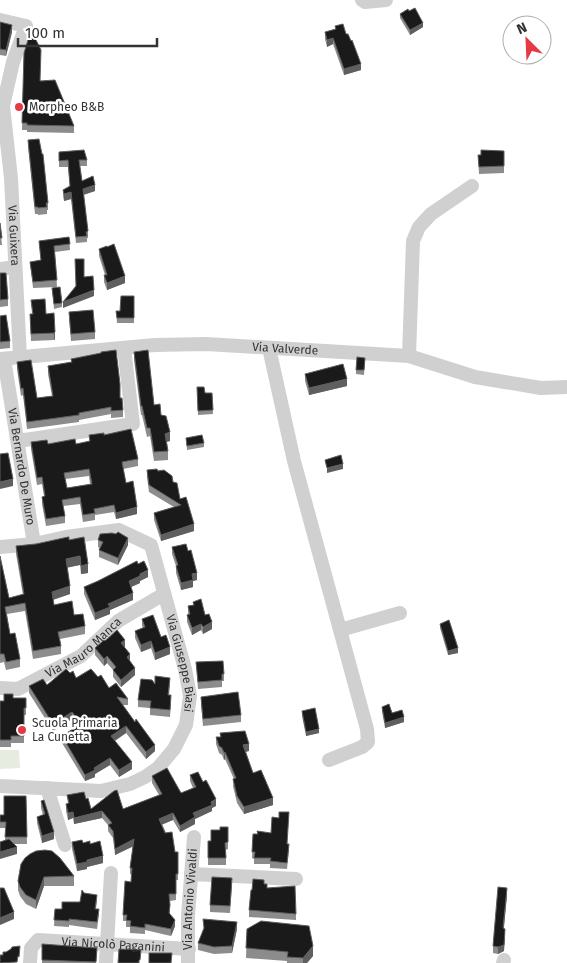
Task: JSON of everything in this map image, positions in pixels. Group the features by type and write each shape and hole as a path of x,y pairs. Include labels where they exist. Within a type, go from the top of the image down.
{"street":[{"path":"362,0 365,2 386,0"},
{"name":"Via Guixera","path":"0,20 26,26 13,62 2,105 5,179 15,267 20,357"},
{"path":"410,356 413,241 419,227 432,214 472,186"},
{"path":"0,269 15,267"},
{"name":"Via Valverde","path":"2,359 155,345 206,344 410,356 475,377 541,388 567,387"},
{"path":"18,441 133,424 124,348"},
{"path":"270,348 294,461 367,729 368,742 362,747 329,760"},
{"name":"Via Bernardo De Muro","path":"2,359 7,417 18,441 34,544"},
{"name":"Via Giuseppe Biasi","path":"0,547 34,544 66,537 119,530 151,545 185,669 190,696 186,725 174,749 158,768 145,777 130,784 101,791 0,786"},
{"name":"Via Mauro Manca","path":"0,688 18,689 81,656 118,621 164,594"},
{"path":"340,630 400,613"},
{"path":"47,788 65,845"},
{"name":"Via Antonio Vivaldi","path":"188,956 188,916 194,836"},
{"path":"106,963 111,873"},
{"path":"191,874 296,879"},
{"name":"Via Nicolò Paganini","path":"30,963 31,948 38,940 107,944 188,956"}],"shaded area":[{"path":"0,750 19,750 20,768 0,769"}],"building":[{"path":"415,8 423,23 410,30 400,14 408,9 409,11"},
{"path":"0,22 12,25 6,50 0,49"},
{"path":"343,24 346,34 352,40 361,64 344,69 333,38 327,40 325,32 336,29 335,26"},
{"path":"31,30 41,50 40,81 55,80 74,126 27,125 27,123 22,123 24,53"},
{"path":"39,139 43,154 48,203 46,203 47,207 38,208 35,207 28,140"},
{"path":"84,150 87,160 79,160 82,181 93,176 95,185 83,189 87,236 76,237 71,192 64,194 63,190 70,186 68,160 59,161 59,152"},
{"path":"481,150 504,151 504,166 479,167 478,155 481,155"},
{"path":"69,237 70,244 54,246 57,280 33,282 30,262 41,260 39,241"},
{"path":"114,244 125,276 107,283 104,275 107,275 99,249"},
{"path":"75,259 84,259 84,277 93,276 94,290 63,302 76,286"},
{"path":"0,273 6,273 8,299 0,300"},
{"path":"60,287 62,303 54,304 52,288"},
{"path":"121,296 134,296 134,318 117,318 116,311 120,311"},
{"path":"45,299 46,314 54,313 55,332 31,334 30,314 33,314 31,300"},
{"path":"93,310 95,332 71,334 69,312"},
{"path":"6,315 10,341 0,342 0,316"},
{"path":"116,350 120,398 122,398 123,410 111,411 111,407 79,413 79,415 27,422 23,388 21,389 17,362 31,360 37,398 53,396 48,366 72,362 71,359"},
{"path":"148,350 154,405 160,404 161,415 166,416 170,432 165,434 168,451 154,452 150,428 147,428 141,406 134,352"},
{"path":"357,357 365,358 364,370 356,370"},
{"path":"343,364 347,379 309,388 305,374"},
{"path":"197,387 204,387 205,393 212,393 213,410 198,411"},
{"path":"131,429 138,459 122,462 126,483 133,481 137,507 116,513 114,505 94,509 95,513 83,515 80,497 62,500 65,516 46,519 42,497 45,496 42,477 37,478 31,442 47,440 48,444 75,439 76,444 90,441 89,435 104,433 104,435","holes":["89,469 92,484 67,488 64,473"]},
{"path":"202,435 204,443 187,446 186,438"},
{"path":"8,453 13,479 0,482 0,454"},
{"path":"341,455 343,464 327,468 325,460"},
{"path":"157,469 158,471 164,470 172,476 173,482 177,483 180,499 186,497 194,524 161,535 154,513 181,505 149,485 147,470"},
{"path":"118,532 128,538 118,558 99,550 103,542 98,540 100,534 116,534"},
{"path":"69,537 69,540 84,537 88,564 81,566 80,556 66,559 70,586 52,592 54,605 72,601 74,615 83,614 85,626 58,632 61,646 33,651 25,603 5,607 10,634 15,633 20,659 6,662 4,654 0,654 0,556 9,598 24,594 16,546"},
{"path":"186,544 188,551 191,550 197,573 192,574 193,580 181,583 172,547"},
{"path":"137,561 138,564 144,561 148,570 129,581 133,593 108,604 110,607 95,613 84,587"},
{"path":"201,599 205,615 209,614 212,622 203,627 201,624 192,628 187,615 190,614 188,606 194,605 193,602"},
{"path":"153,615 161,637 166,635 170,647 155,653 151,641 141,645 135,631 145,627 142,619"},
{"path":"449,620 458,648 448,651 440,624"},
{"path":"117,630 125,640 121,643 130,654 127,657 135,668 121,680 113,670 116,667 107,656 104,659 95,648"},
{"path":"223,661 224,674 222,674 222,680 198,682 196,662"},
{"path":"66,669 70,673 73,671 76,678 91,669 98,677 101,675 109,688 116,683 128,699 117,697 155,745 146,752 126,726 111,736 132,762 119,770 110,758 85,775 62,736 81,724 72,712 53,724 29,686 43,679 47,685"},
{"path":"155,676 170,678 168,695 171,695 170,710 150,708 151,701 138,700 141,679 152,680 155,684"},
{"path":"238,692 241,715 203,719 201,697"},
{"path":"4,694 13,694 13,698 26,698 24,736 11,736 11,740 0,740 0,701 4,701"},
{"path":"389,704 392,713 402,710 404,717 385,723 382,707"},
{"path":"315,708 319,729 306,732 302,711"},
{"path":"245,731 249,744 243,745 253,773 261,770 273,798 244,807 237,796 233,779 236,778 225,752 219,746 216,737 221,737 220,733"},
{"path":"167,768 181,793 196,787 190,775 198,772 203,782 206,780 216,799 211,802 212,805 193,813 195,817 180,826 173,813 159,819 165,833 172,832 175,852 178,852 176,894 169,894 169,913 175,920 171,929 145,924 145,928 130,926 131,921 126,920 127,915 123,915 125,881 131,882 132,868 130,868 134,839 115,849 113,831 108,825 112,823 102,811 74,818 73,812 68,813 66,804 69,803 67,795 84,792 91,809 117,790 123,809 162,794 152,776"},
{"path":"4,796 26,796 27,837 5,837 6,822 0,822 0,815 4,815"},
{"path":"44,800 54,832 42,836 37,817 45,814 41,801"},
{"path":"279,812 289,812 287,863 270,861 271,858 254,858 255,852 252,852 253,834 258,834 257,831 271,833 272,817 279,818"},
{"path":"220,827 228,827 228,842 225,843 226,858 208,858 208,841 211,841 211,830 220,830"},
{"path":"9,839 17,847 0,852 0,842"},
{"path":"82,840 83,843 90,841 90,844 100,841 103,856 77,864 72,842"},
{"path":"45,850 52,851 60,858 74,876 44,877 36,900 26,895 20,887 18,881 21,864 30,854"},
{"path":"212,877 232,878 230,906 210,905"},
{"path":"253,879 264,880 267,888 295,886 296,914 249,910"},
{"path":"498,887 507,888 503,928 505,929 504,945 498,947 493,946"},
{"path":"0,888 4,888 14,912 0,918"},
{"path":"82,890 84,893 97,895 95,909 99,909 97,922 69,919 69,921 54,920 55,909 62,909 62,902 80,902"},
{"path":"203,919 237,922 232,946 214,947 198,943 204,928"},
{"path":"261,921 309,926 313,946 303,958 287,957 288,952 246,948 247,929"},
{"path":"42,944 97,948 96,962 42,960"},
{"path":"20,946 17,962 0,963 0,955 3,955 3,952 12,947"},
{"path":"119,949 141,950 139,963 118,963"},
{"path":"149,953 172,953 171,963 149,963"}],"place":[{"name":"Morpheo B&B","path":"19,107"},
{"name":"Scuola Primaria La Cunetta","path":"22,730"}]}
